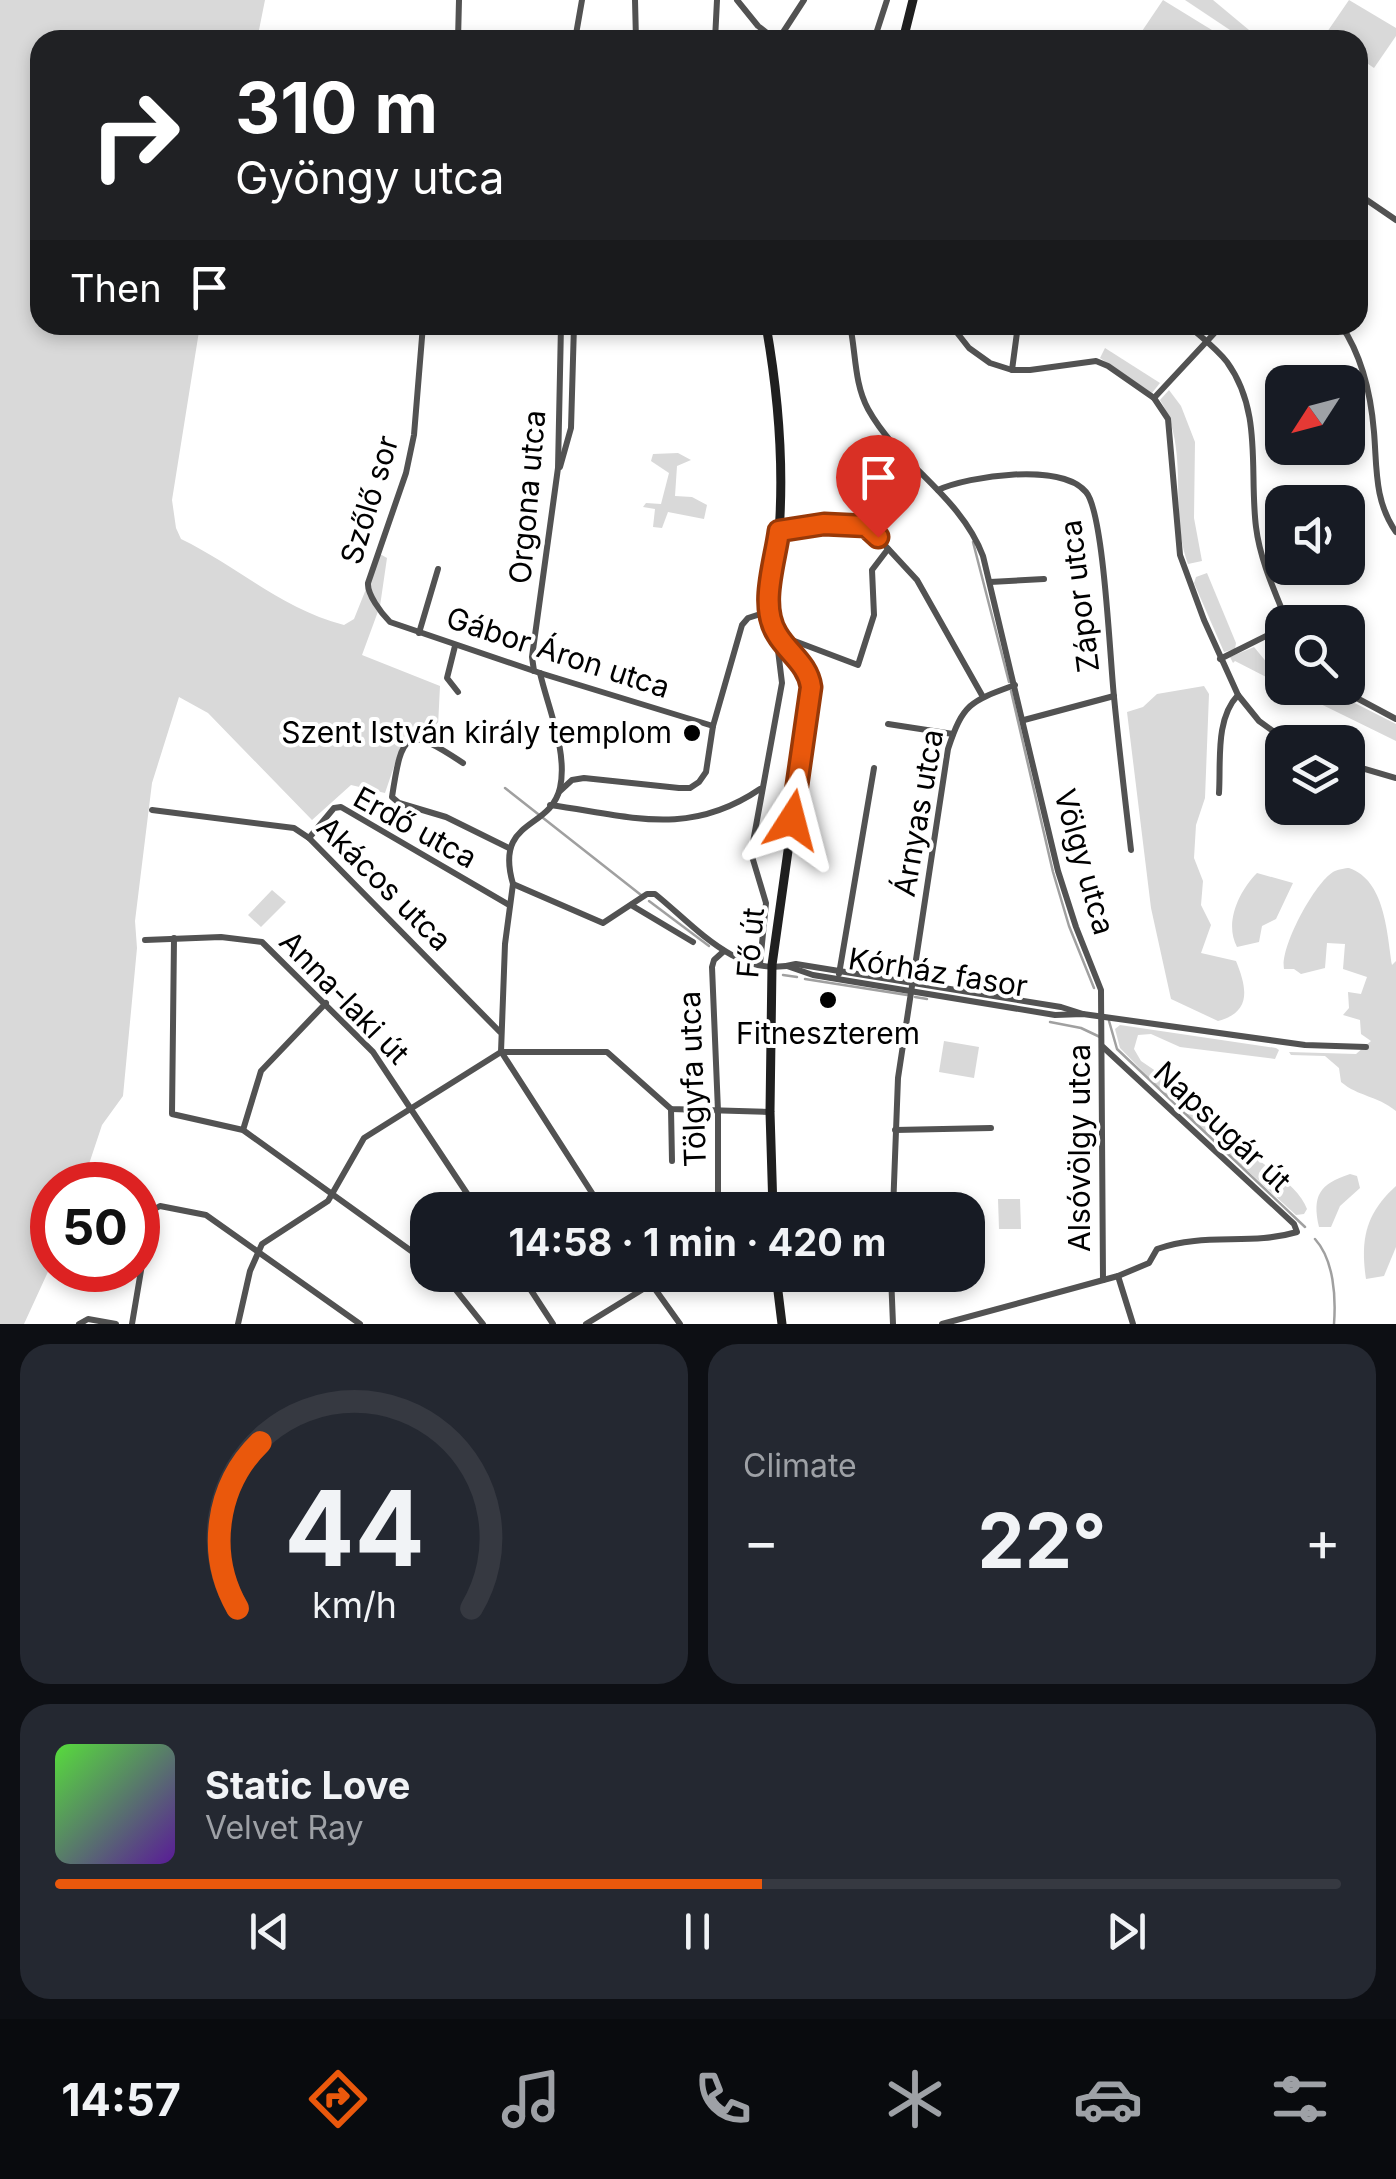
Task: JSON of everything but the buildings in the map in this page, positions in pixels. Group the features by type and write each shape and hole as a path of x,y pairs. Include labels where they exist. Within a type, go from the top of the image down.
{"main road":[{"path":"905,30 914,0"},
{"name":"Fő út","path":"767,335 775,394 779,531 770,611 776,634 806,669 811,687 772,965 772,1192"},
{"path":"778,1292 782,1324"}],"street":[{"path":"458,30 459,0"},
{"path":"577,30 582,0"},
{"path":"635,0 636,30"},
{"path":"716,30 718,0"},
{"path":"738,0 763,30"},
{"path":"784,30 804,0"},
{"path":"877,30 887,0"},
{"path":"1368,201 1396,220"},
{"name":"Szőlő sor","path":"390,622 368,591 368,583 406,473 414,435 422,335"},
{"name":"Orgona utca","path":"560,790 562,758 532,657 558,468 561,335"},
{"path":"558,468 571,428 574,335"},
{"path":"851,335 857,378 866,405 899,452 974,532 1024,720 1114,696"},
{"path":"959,335 990,364 1012,370 1096,361 1154,398 1168,419 1180,555 1238,696 1265,725"},
{"path":"1012,370 1017,335"},
{"path":"1199,335 1230,366 1248,410 1254,441 1256,532 1278,605"},
{"path":"1154,398 1213,335"},
{"path":"1347,335 1361,364 1374,429 1377,492 1396,532"},
{"name":"Zápor utca","path":"938,490 978,478 1015,474 1058,479 1084,489 1096,516 1130,850"},
{"path":"779,531 824,524 866,526 917,580 983,697 1015,685"},
{"path":"776,634 858,665 874,615 872,570 888,549"},
{"path":"420,633 438,570"},
{"path":"990,582 1044,580"},
{"path":"591,1192 501,1052 513,884 508,848 526,824 543,812 572,780 690,788 699,782 706,772 713,726 742,624 770,611"},
{"name":"Gábor Áron utca","path":"390,622 713,726"},
{"name":"Fő út","path":"760,964 766,903 751,853 782,683 776,634"},
{"path":"1220,659 1265,636"},
{"path":"455,646 447,678 458,692"},
{"path":"1219,793 1223,720 1238,696"},
{"name":"Árnyas utca","path":"893,1192 898,1078 953,734 959,716 983,697"},
{"path":"1365,702 1396,719"},
{"name":"Völgy utca","path":"1024,720 1058,871 1101,990 1100,1016"},
{"path":"888,724 953,734"},
{"path":"464,763 429,741 419,738 408,742 402,749 392,798 446,816 508,848"},
{"path":"839,976 874,768"},
{"path":"1365,769 1396,778"},
{"path":"550,805 673,822 707,816 762,788"},
{"name":"Erdő utca","path":"309,838 334,808 341,807 509,905"},
{"name":"Akácos utca","path":"152,810 294,828 309,838 500,1032"},
{"path":"513,884 603,923 647,894 656,894 724,951"},
{"path":"631,905 692,942"},
{"path":"174,938 172,1114 243,1130 410,1250"},
{"name":"Anna-laki út","path":"145,940 245,938 262,942 373,1052 466,1192"},
{"name":"Kórház fasor","path":"724,951 738,960 796,964 839,976 1070,1016 1100,1016 1305,1045 1366,1047"},
{"name":"Tölgyfa utca","path":"718,1192 712,968 724,951"},
{"path":"243,1130 261,1071 326,1003"},
{"name":"Alsóvölgy utca","path":"1100,1016 1104,1032 1100,1238 1103,1280"},
{"name":"Napsugár út","path":"942,1324 1118,1276 1149,1263 1156,1249 1175,1243 1203,1238 1271,1240 1297,1232 1294,1224 1102,1046"},
{"path":"238,1324 250,1271 262,1244 328,1201 364,1138 501,1052 607,1052 671,1109 770,1112"},
{"path":"671,1109 672,1161"},
{"path":"895,1130 991,1128"},
{"path":"132,1324 151,1211 160,1206 206,1215 360,1324"},
{"path":"1118,1276 1133,1324"},
{"path":"458,1292 483,1324"},
{"path":"532,1292 553,1324"},
{"path":"586,1324 638,1292"},
{"path":"657,1292 680,1324"},
{"path":"892,1292 893,1324"},
{"path":"993,1311 997,1324"},
{"path":"79,1324 95,1319 116,1324"}],"shaded area":[{"path":"0,0 265,0 259,30 30,30 30,335 198,335 172,500 181,539 280,598 344,625 354,619 380,554 387,558 380,606 362,655 440,686 438,726 404,737 385,793 351,785 312,820 208,713 179,697 152,783 135,921 137,948 123,1096 102,1125 90,1162 30,1162 30,1292 39,1292 24,1324 0,1324"},
{"path":"1163,0 1212,30 1143,30"},
{"path":"1185,0 1213,0 1249,30 1230,30"},
{"path":"1349,0 1396,28 1396,36 1374,68 1368,64 1368,30 1328,30"},
{"path":"1105,348 1160,383 1152,393 1100,358"},
{"path":"1169,390 1181,406 1195,442 1194,518 1202,561 1188,564 1182,544 1175,439 1160,400"},
{"path":"678,453 691,460 677,466 675,496 692,497 707,505 704,519 668,512 662,528 653,527 655,509 643,507 646,503 661,504 669,473 651,461 653,454"},
{"path":"1207,573 1236,643 1235,649 1224,652 1194,583 1196,577"},
{"path":"1254,647 1265,660 1265,676 1233,663 1230,657"},
{"path":"1204,686 1209,694 1205,798 1196,825 1194,858 1203,881 1201,905 1211,925 1201,953 1236,961 1244,989 1237,1012 1218,1021 1171,999 1151,908 1127,712 1143,707 1157,694"},
{"path":"1323,705 1359,705 1396,724 1396,741"},
{"path":"1349,868 1361,874 1377,896 1386,923 1392,965 1396,961 1396,1111 1341,1082 1339,1068 1325,1056 1289,1052 1356,1054 1371,1041 1361,1034 1360,1020 1343,1015 1349,1008 1348,992 1361,994 1367,977 1343,969 1345,944 1327,943 1325,968 1301,974 1284,969 1287,946 1308,902 1333,872"},
{"path":"1257,873 1293,883 1276,919 1262,926 1259,942 1237,947 1232,928 1235,908"},
{"path":"272,890 286,902 261,927 248,915"},
{"path":"1120,1025 1279,1050 1275,1059 1180,1047 1151,1034 1138,1035 1134,1049 1141,1061 1169,1080 1169,1098 1120,1048 1115,1029"},
{"path":"944,1041 979,1047 974,1078 939,1072"},
{"path":"1183,1096 1224,1135 1293,1188 1307,1209 1304,1214 1296,1215 1180,1109 1179,1098"},
{"path":"1350,1174 1357,1176 1360,1188 1340,1206 1331,1227 1319,1227 1320,1193 1331,1182"},
{"path":"1396,1186 1396,1247 1384,1276 1366,1279 1364,1251 1368,1228 1378,1206"},
{"path":"998,1199 1020,1199 1021,1229 999,1229"}],"waterway":[{"path":"973,542 1009,682"},
{"path":"1011,691 1053,872 1094,988"},
{"path":"505,788 641,895"},
{"path":"649,901 709,946"},
{"path":"783,975 797,977"},
{"path":"805,979 907,995"},
{"path":"915,997 927,999"},
{"path":"1109,1021 1117,1049 1305,1227"},
{"path":"1050,1022 1081,1028 1100,1037"},
{"path":"1315,1239 1330,1268 1334,1324"}],"place":[{"name":"Szent István király templom","path":"692,733"},
{"name":"Fitneszterem","path":"828,1000"}],"route":[{"path":"792,820 811,687 806,669 776,634 771,622 770,590 779,531 824,524 866,526 878,537"}]}
